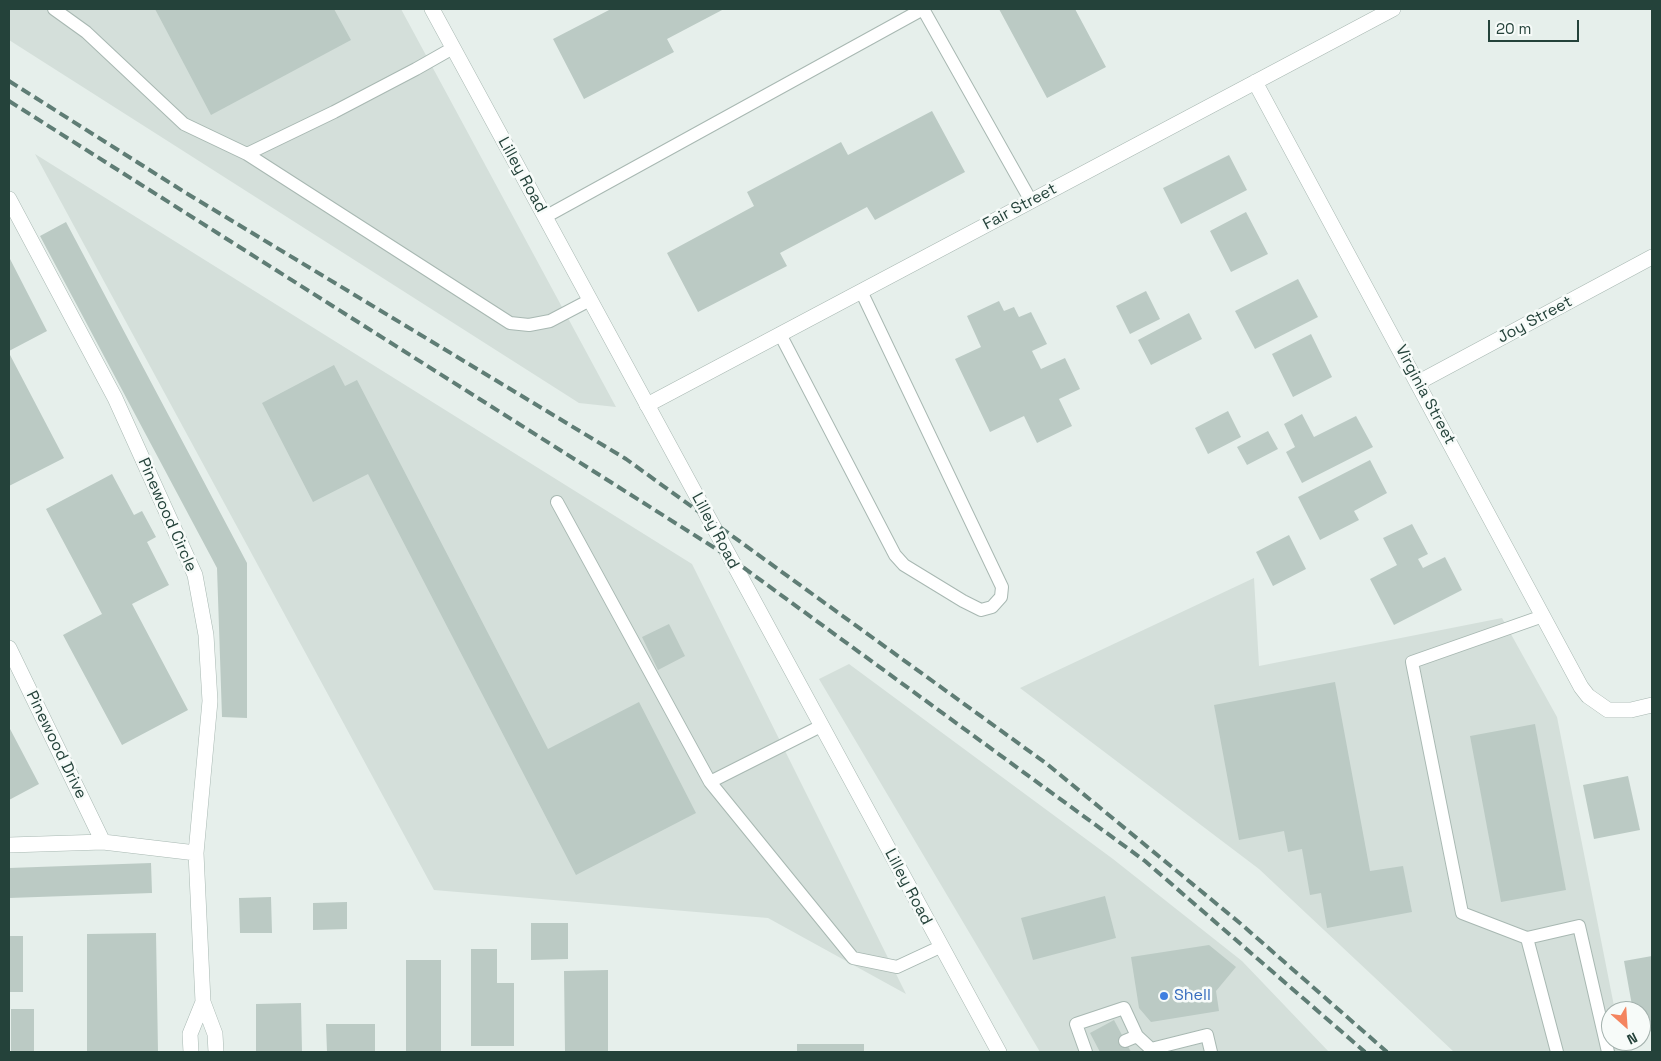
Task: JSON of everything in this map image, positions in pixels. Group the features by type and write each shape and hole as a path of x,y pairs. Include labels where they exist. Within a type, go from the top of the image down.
{"street":[{"name":"Lilley Road","path":"432,9 940,947 999,1052"},
{"name":"Fair Street","path":"647,405 1393,9"},
{"name":"Virginia Street","path":"1256,82 1581,687 1588,696 1608,710 1632,710 1652,705"},
{"name":"Pinewood Circle","path":"9,199 115,398 195,575 206,635 210,701 196,853"},
{"name":"Joy Street","path":"1418,382 1652,257"},
{"name":"Pinewood Drive","path":"9,648 103,842"},
{"path":"9,845 103,842 196,853 203,1002 215,1034 216,1052"},
{"path":"191,1052 190,1034 203,1002"}],"lane":[{"path":"54,9 86,32 184,124 247,154 510,323 529,325 550,320 590,300"},
{"path":"545,217 923,9 1031,201"},
{"path":"247,154 334,112 453,48"},
{"path":"780,334 895,554 904,564 963,601 981,610 992,607 1001,597 1002,587 861,291"},
{"path":"557,502 710,782 853,958 897,967 940,947"},
{"path":"1543,616 1412,662 1462,913 1527,938 1579,926 1608,1052"},
{"path":"710,782 821,726"},
{"path":"1527,938 1557,1052"},
{"path":"1086,1052 1076,1024 1124,1008 1131,1038 1149,1051 1174,1048 1207,1035 1211,1052"}],"shaded area":[{"path":"9,9 401,9 616,407 579,403 9,40"},
{"path":"35,154 692,564 906,994 768,918 434,890"},
{"path":"1254,578 1259,666 1502,618 1557,717 1613,1001 1601,1001 1601,1051 1623,1052 1454,1052 1259,869 1020,688"},
{"path":"849,664 1113,859 1242,961 1329,1052 1040,1052 819,679"}],"building":[{"path":"155,9 334,9 351,40 211,115"},
{"path":"611,9 724,9 667,39 674,52 584,99 553,39"},
{"path":"999,9 1075,9 1106,67 1047,98"},
{"path":"932,111 965,172 875,220 867,207 780,253 787,266 698,312 667,253 754,206 747,192 841,142 848,155"},
{"path":"1229,155 1247,190 1181,224 1163,188"},
{"path":"1246,212 1268,254 1231,272 1210,231"},
{"path":"66,222 247,563 247,718 222,717 217,568 40,236"},
{"path":"9,257 47,331 9,351"},
{"path":"1298,279 1318,317 1255,349 1235,311"},
{"path":"1146,291 1160,319 1130,334 1116,306"},
{"path":"999,301 1004,311 1014,307 1019,317 1031,312 1047,344 1032,351 1041,369 1065,358 1080,389 1059,399 1072,426 1037,443 1024,416 990,432 955,359 981,347 967,316"},
{"path":"1189,313 1202,339 1151,365 1138,340"},
{"path":"1311,334 1332,377 1293,397 1272,354"},
{"path":"9,353 64,458 9,486"},
{"path":"334,365 345,386 357,380 548,749 639,702 696,813 576,875 368,474 313,502 262,403"},
{"path":"1228,411 1241,437 1208,454 1195,428"},
{"path":"1302,414 1314,437 1356,416 1373,447 1302,483 1286,452 1295,447 1284,424"},
{"path":"1268,431 1278,449 1247,465 1237,447"},
{"path":"1370,460 1387,493 1354,511 1359,520 1320,540 1298,497"},
{"path":"112,474 134,515 142,511 156,537 147,542 169,585 132,604 188,710 122,745 63,635 102,614 46,509"},
{"path":"1412,524 1428,554 1418,559 1423,568 1445,557 1462,590 1394,625 1370,579 1397,565 1383,538"},
{"path":"1289,535 1306,569 1273,586 1256,552"},
{"path":"669,624 685,656 658,670 642,637"},
{"path":"1335,682 1370,871 1403,866 1412,912 1327,928 1321,893 1310,895 1302,849 1288,852 1284,831 1239,840 1214,705"},
{"path":"1535,724 1566,890 1501,902 1470,736"},
{"path":"9,727 39,784 9,800"},
{"path":"1628,776 1640,830 1594,839 1583,785"},
{"path":"151,863 152,893 9,898 9,868"},
{"path":"1105,896 1116,938 1033,960 1021,918"},
{"path":"271,897 272,933 240,933 239,898"},
{"path":"347,902 347,929 313,930 313,903"},
{"path":"531,923 568,923 568,959 531,960"},
{"path":"156,933 158,1052 87,1052 87,934"},
{"path":"9,936 23,936 23,992 9,992"},
{"path":"1209,945 1236,967 1216,991 1219,1011 1151,1022 1139,1008 1131,957"},
{"path":"471,949 497,949 497,983 514,983 514,1046 471,1046"},
{"path":"1652,956 1652,1031 1651,1001 1631,1001 1624,961"},
{"path":"406,960 441,960 441,1052 406,1052"},
{"path":"608,970 608,1052 565,1052 564,971"},
{"path":"301,1003 302,1052 256,1052 256,1004"},
{"path":"11,1009 34,1009 34,1052 11,1052"},
{"path":"1114,1020 1131,1052 1100,1052 1090,1033"},
{"path":"326,1024 375,1024 375,1052 327,1052"},
{"path":"797,1044 864,1044 864,1052 797,1052"}],"railway":[{"path":"9,81 186,193 626,459 1047,764 1241,924 1387,1052"},
{"path":"9,101 729,557 1145,861 1365,1052"}],"place":[{"name":"Shell","path":"1164,996"}]}
